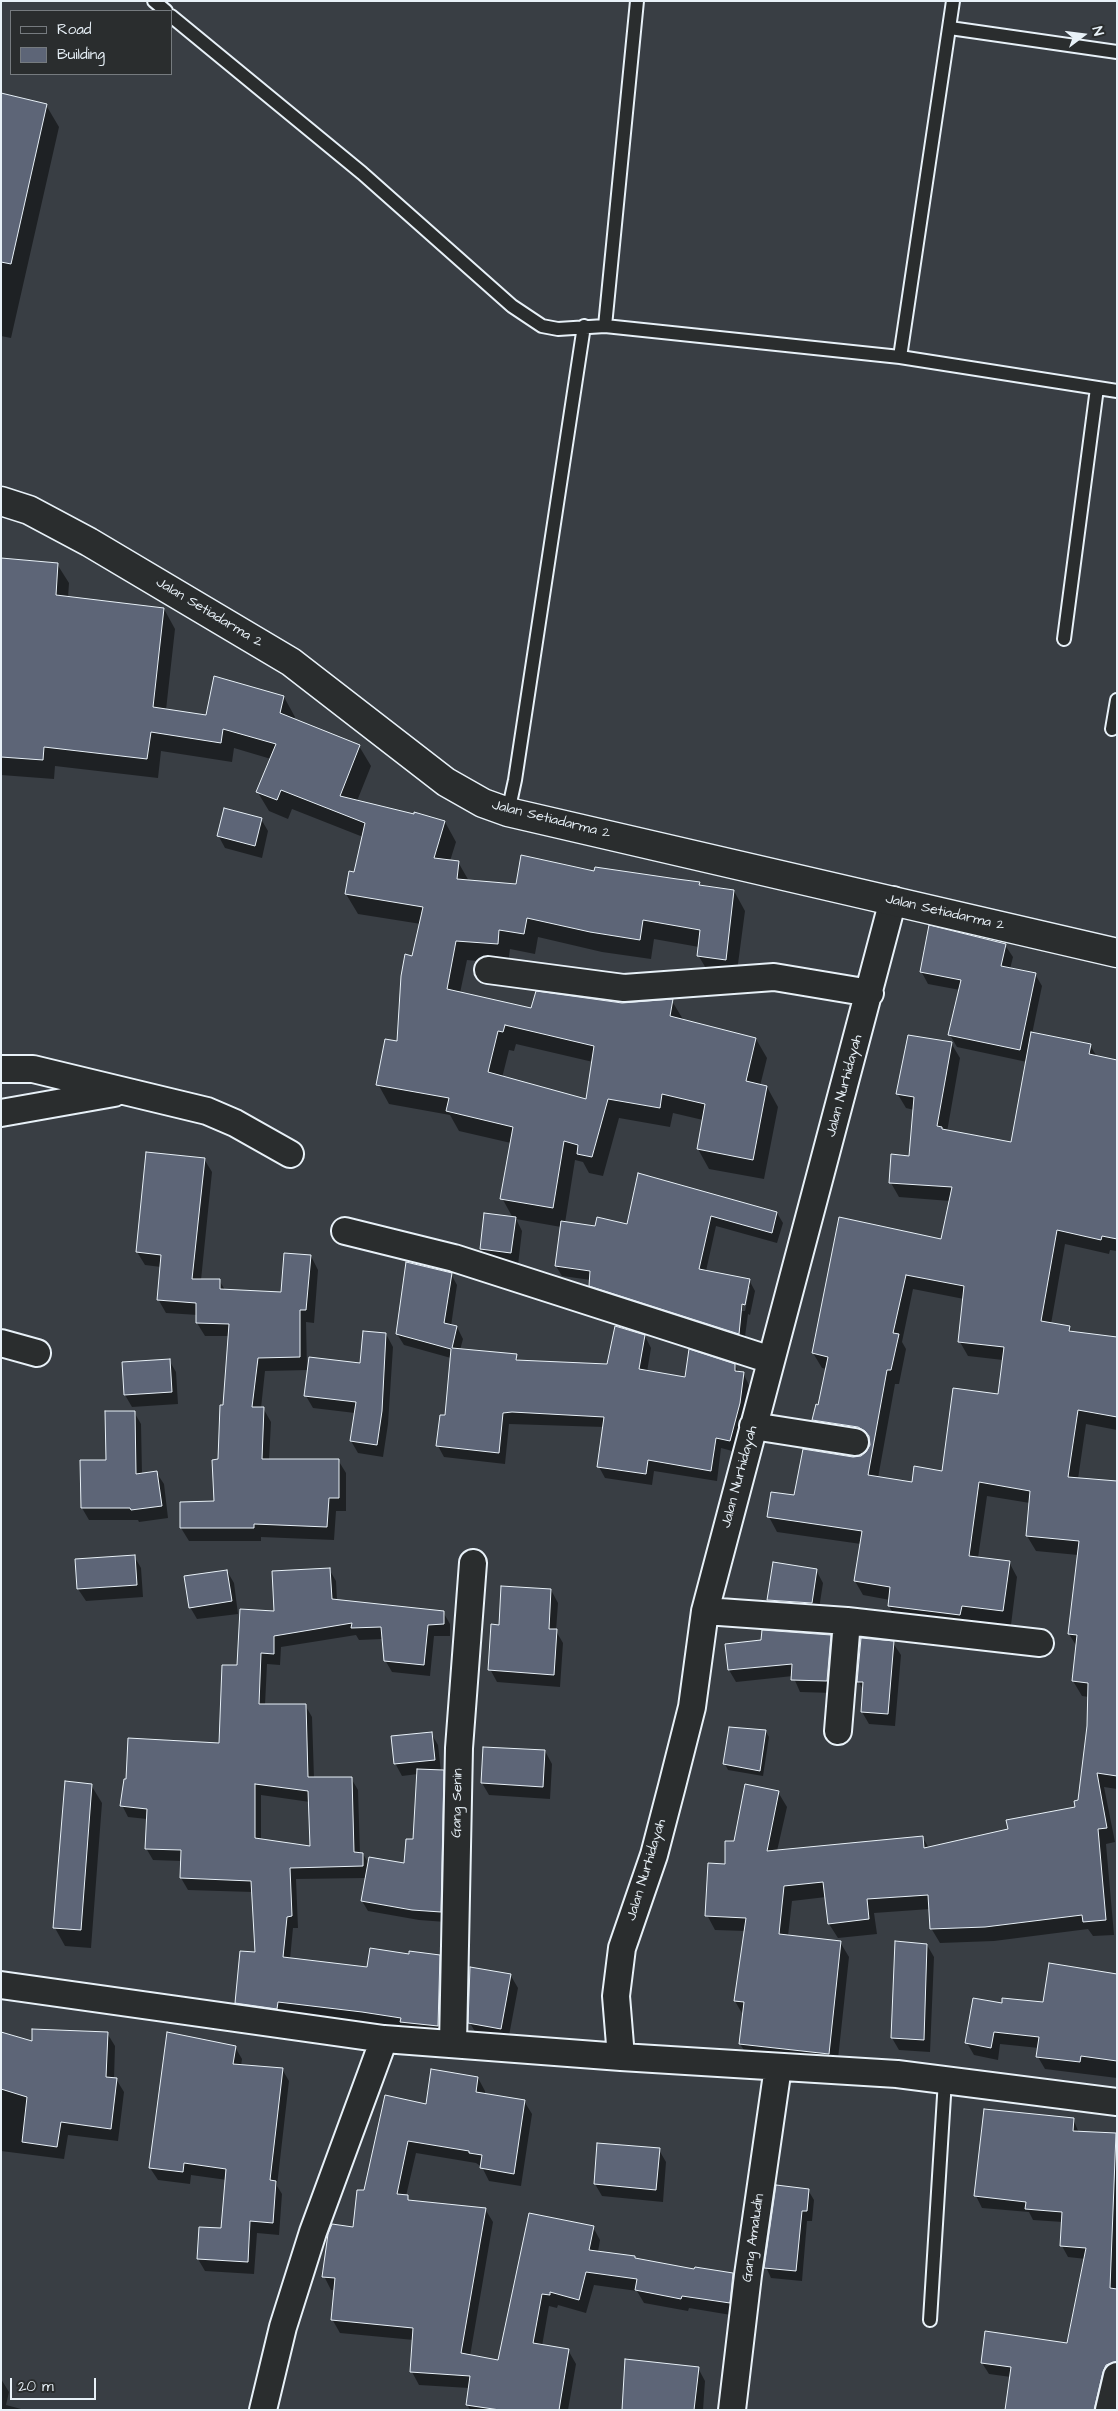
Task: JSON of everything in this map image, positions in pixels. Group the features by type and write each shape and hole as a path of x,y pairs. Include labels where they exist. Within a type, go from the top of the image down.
{"main road":[{"name":"Jalan Setiadarma 2","path":"1,501 29,510 89,542 291,662 446,782 483,803 508,812 1117,953"}],"street":[{"name":"Jalan Nurhidayah","path":"621,2057 616,1996 622,1948 654,1854 692,1707 705,1612 753,1426 870,993 893,900"},
{"path":"488,970 624,988 774,977 870,993"},
{"path":"1,1069 33,1069 207,1111 235,1123 290,1154"},
{"path":"1,1113 124,1091"},
{"path":"345,1230 454,1258 772,1360"},
{"path":"1,1343 37,1353"},
{"path":"753,1426 855,1442"},
{"name":"Gang Senin","path":"453,2044 459,1748 474,1563"},
{"path":"705,1612 847,1621 1040,1643"},
{"path":"838,1731 847,1621"},
{"path":"1,1985 384,2039 621,2057 897,2074 1117,2102"},
{"path":"263,2410 283,2327 313,2232 384,2039"},
{"name":"Gang Amaludin","path":"732,2410 748,2275 778,2066"},
{"path":"1109,2410 1117,2376"}],"lane":[{"path":"154,1 165,10"},
{"path":"606,326 637,1"},
{"path":"900,357 953,1"},
{"path":"172,17 362,173 512,306 542,326 558,329 606,326 900,357 1117,391"},
{"path":"950,28 1117,52"},
{"path":"508,812 515,780 584,326"},
{"path":"1064,638 1097,388"},
{"path":"1112,729 1117,700"},
{"path":"930,2320 945,2080"}],"building":[{"path":"1,93 47,104 11,264 1,262"},
{"path":"1,558 58,563 56,595 164,608 153,707 206,715 214,676 284,696 280,713 360,745 340,796 414,814 414,812 445,821 434,858 459,861 457,879 516,884 521,855 594,871 595,867 700,882 699,885 734,890 726,960 697,956 700,930 643,920 640,940 590,932 527,918 524,934 499,930 498,944 456,941 447,989 531,1008 536,991 622,1003 673,999 670,1016 756,1038 746,1081 767,1086 753,1160 697,1149 705,1104 662,1094 660,1108 608,1099 592,1157 577,1154 578,1145 564,1141 553,1208 500,1199 513,1127 446,1111 449,1098 376,1085 385,1039 397,1041 401,976 405,954 412,956 423,907 345,894 349,871 354,872 365,823 281,790 277,800 256,792 276,744 223,729 221,743 151,732 147,759 44,747 43,760 1,757","holes":["505,1025 594,1046 586,1099 488,1072 498,1031 503,1032"]},
{"path":"224,808 262,818 255,846 217,836"},
{"path":"929,925 1006,944 1001,966 1036,973 1020,1050 948,1035 961,980 920,972"},
{"path":"1031,1032 1091,1044 1089,1054 1117,1060 1117,1239 1102,1236 1101,1240 1057,1230 1041,1321 1070,1326 1069,1331 1117,1337 1117,1417 1078,1410 1068,1477 1117,1481 1117,1776 1097,1773 1107,1828 1098,1829 1106,1920 1083,1922 1082,1915 985,1927 930,1929 928,1895 867,1899 869,1919 828,1924 823,1882 784,1886 779,1934 841,1941 829,2054 739,2044 744,2002 734,2001 746,1918 705,1916 708,1863 725,1864 725,1841 734,1841 745,1784 779,1791 767,1851 923,1836 924,1848 1008,1829 1006,1820 1075,1807 1074,1801 1078,1800 1087,1726 1088,1683 1072,1681 1077,1635 1068,1634 1079,1541 1026,1536 1030,1491 979,1482 969,1556 1010,1561 1003,1611 962,1606 960,1615 888,1606 890,1587 854,1581 862,1531 767,1517 771,1492 794,1495 803,1449 853,1457 861,1456 870,1445 869,1436 858,1427 812,1420 816,1404 818,1405 828,1357 812,1353 839,1217 941,1239 952,1187 889,1183 891,1154 909,1156 914,1097 896,1094 908,1035 952,1042 937,1126 942,1127 942,1129 1011,1142","holes":["906,1275 964,1286 958,1342 1004,1347 998,1394 953,1388 942,1471 914,1466 912,1482 868,1475 887,1370 891,1370 899,1334 893,1333"]},
{"path":"146,1152 205,1158 192,1279 220,1279 220,1289 281,1292 284,1253 311,1255 306,1310 300,1310 300,1357 258,1358 252,1407 264,1407 262,1459 339,1459 339,1498 329,1498 327,1527 254,1524 254,1528 180,1528 180,1502 214,1501 212,1460 218,1459 220,1405 223,1405 229,1324 196,1323 196,1303 157,1300 161,1255 136,1252"},
{"path":"638,1173 777,1212 772,1233 711,1216 699,1269 750,1279 745,1305 742,1304 739,1334 589,1286 590,1271 555,1266 561,1221 595,1226 597,1217 627,1224"},
{"path":"484,1213 516,1217 511,1253 480,1249"},
{"path":"406,1262 452,1273 444,1323 457,1326 452,1348 517,1354 516,1360 607,1364 615,1326 645,1335 639,1369 685,1377 689,1349 735,1364 735,1371 744,1372 740,1403 730,1441 716,1438 711,1471 648,1460 646,1474 597,1467 604,1417 512,1412 503,1413 499,1453 436,1446 440,1415 445,1415 451,1349 396,1334"},
{"path":"363,1331 386,1333 382,1411 377,1445 350,1441 356,1402 304,1396 309,1357 360,1363"},
{"path":"170,1359 172,1392 124,1395 122,1362"},
{"path":"105,1411 135,1411 136,1474 157,1471 162,1506 131,1510 130,1508 81,1508 80,1460 106,1460"},
{"path":"135,1555 137,1585 77,1589 75,1559"},
{"path":"773,1562 817,1569 812,1603 767,1600"},
{"path":"330,1568 332,1599 444,1611 444,1624 428,1625 424,1665 384,1661 381,1627 351,1628 352,1623 274,1636 274,1654 261,1653 259,1704 306,1704 308,1777 352,1777 354,1852 363,1853 363,1866 290,1868 292,1916 287,1917 283,1957 367,1967 370,1948 409,1954 409,1951 440,1955 438,2026 400,2022 401,2018 362,2012 278,2002 277,2009 235,2003 240,1951 255,1952 251,1881 180,1878 181,1850 145,1849 147,1809 120,1806 124,1779 126,1779 128,1738 219,1743 222,1665 237,1665 240,1609 274,1611 272,1571","holes":["255,1784 308,1791 310,1846 255,1838"]},
{"path":"227,1570 232,1601 189,1608 184,1576"},
{"path":"501,1586 551,1589 549,1629 557,1629 554,1675 488,1670 491,1624 499,1625"},
{"path":"762,1630 831,1635 827,1681 791,1680 792,1664 728,1670 725,1644 761,1640"},
{"path":"861,1638 894,1641 888,1714 861,1712 863,1682 857,1682"},
{"path":"729,1727 766,1730 760,1771 723,1764"},
{"path":"432,1732 435,1760 394,1764 391,1736"},
{"path":"483,1747 545,1750 543,1787 481,1783"},
{"path":"417,1769 444,1770 441,1912 412,1910 361,1901 369,1857 404,1863 406,1839 413,1839"},
{"path":"65,1781 92,1784 81,1930 53,1928"},
{"path":"895,1941 927,1944 924,2040 891,2038"},
{"path":"1049,1963 1117,1974 1117,2061 1081,2056 1080,2062 1036,2057 1039,2037 994,2032 991,2048 965,2043 973,1998 1002,2003 1002,1998 1043,2002"},
{"path":"470,1967 511,1974 501,2029 468,2023"},
{"path":"32,2029 108,2032 106,2077 117,2078 111,2129 61,2122 57,2147 22,2142 27,2097 1,2089 1,2032 32,2041"},
{"path":"167,2032 236,2046 233,2064 283,2068 270,2180 276,2181 273,2223 250,2221 248,2262 197,2259 199,2227 221,2228 226,2169 184,2163 183,2172 149,2168"},
{"path":"431,2069 478,2077 476,2092 525,2100 514,2174 480,2168 482,2155 469,2153 469,2151 408,2141 397,2194 408,2195 408,2200 486,2208 461,2353 498,2360 529,2213 594,2226 589,2250 635,2256 635,2258 694,2269 695,2267 733,2273 730,2303 682,2296 681,2299 635,2290 637,2279 586,2272 579,2300 550,2292 550,2295 542,2294 533,2343 569,2349 559,2410 500,2410 466,2405 470,2376 410,2372 413,2328 331,2320 335,2278 322,2277 328,2234 332,2224 353,2227 357,2190 364,2190 385,2095 426,2104"},
{"path":"984,2109 1074,2118 1073,2131 1116,2133 1110,2288 1117,2289 1117,2361 1106,2365 1094,2410 1005,2410 1011,2367 981,2363 985,2331 1067,2343 1086,2248 1060,2246 1062,2212 1025,2209 1026,2202 974,2196"},
{"path":"597,2143 660,2148 656,2190 594,2184"},
{"path":"776,2185 809,2189 807,2211 802,2211 796,2271 764,2268"},
{"path":"625,2359 699,2367 694,2410 622,2410"}]}
